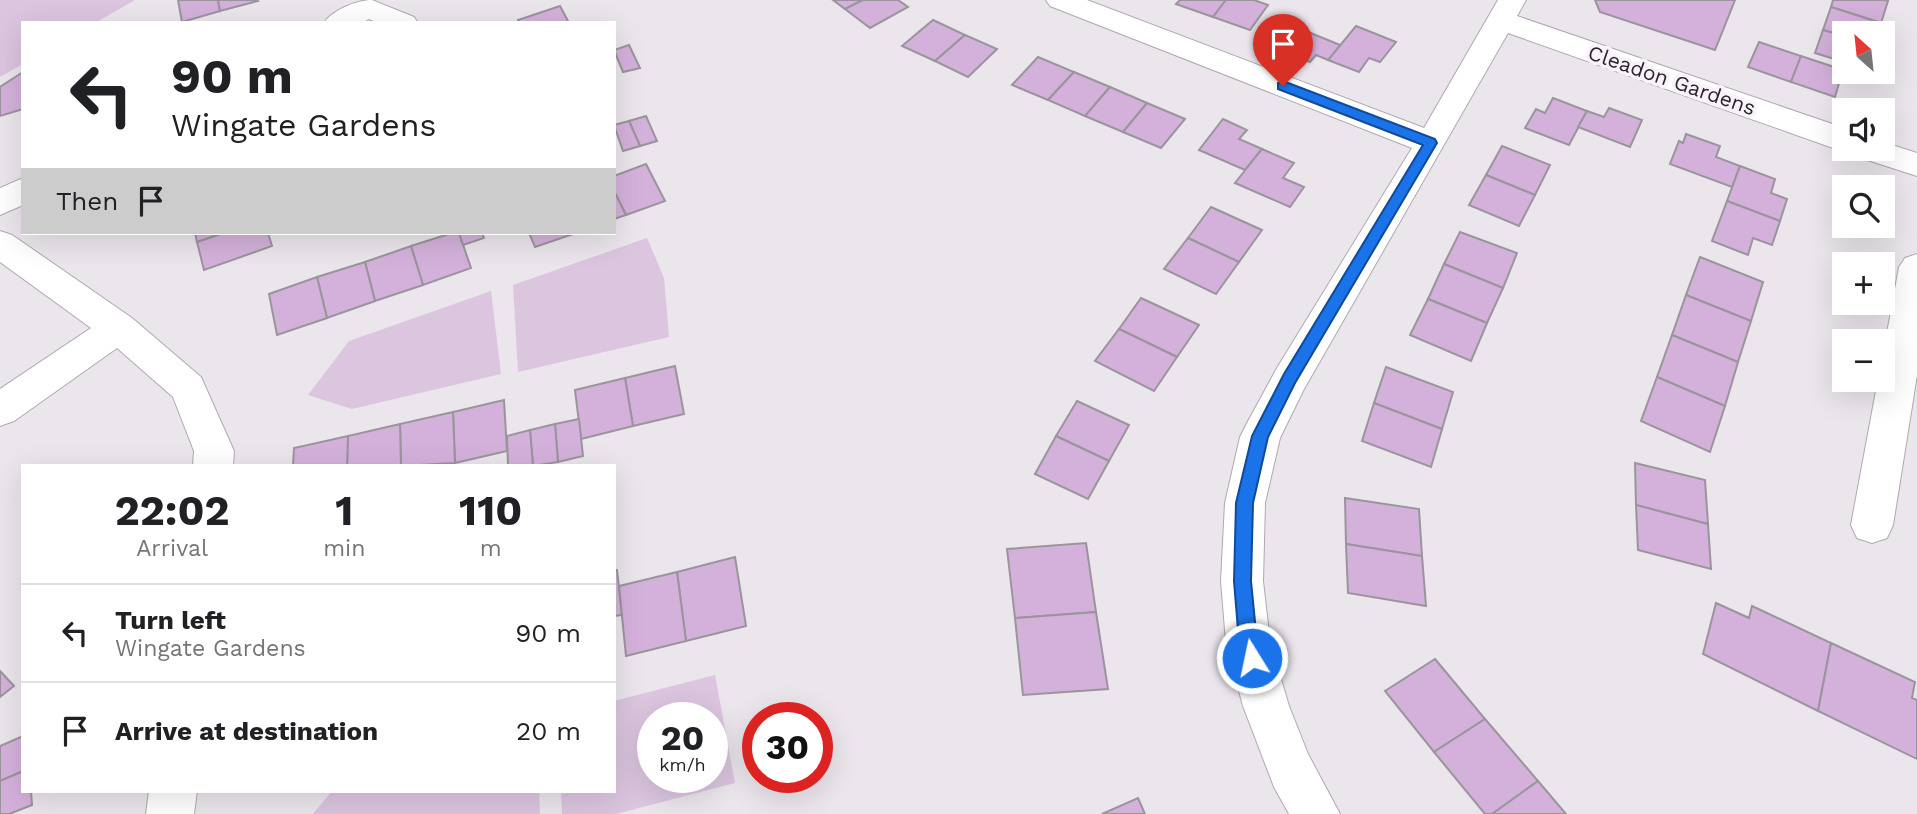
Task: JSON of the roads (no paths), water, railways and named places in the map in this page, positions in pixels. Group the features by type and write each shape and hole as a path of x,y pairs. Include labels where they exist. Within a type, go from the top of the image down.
{"street":[{"path":"1060,0 1431,143"},
{"path":"342,21 374,4 401,21"},
{"path":"1316,814 1291,770 1266,706 1248,642 1242,581 1245,503 1260,436 1290,379 1431,143 1501,7"},
{"name":"Cleadon Gardens","path":"1501,7 1832,135"},
{"path":"1895,158 1917,165"},
{"path":"0,203 21,191"},
{"path":"0,244 119,328 188,388 214,451 213,464"},
{"path":"1872,525 1917,267"},
{"path":"0,410 119,328"},
{"path":"170,814 173,793"}]}
